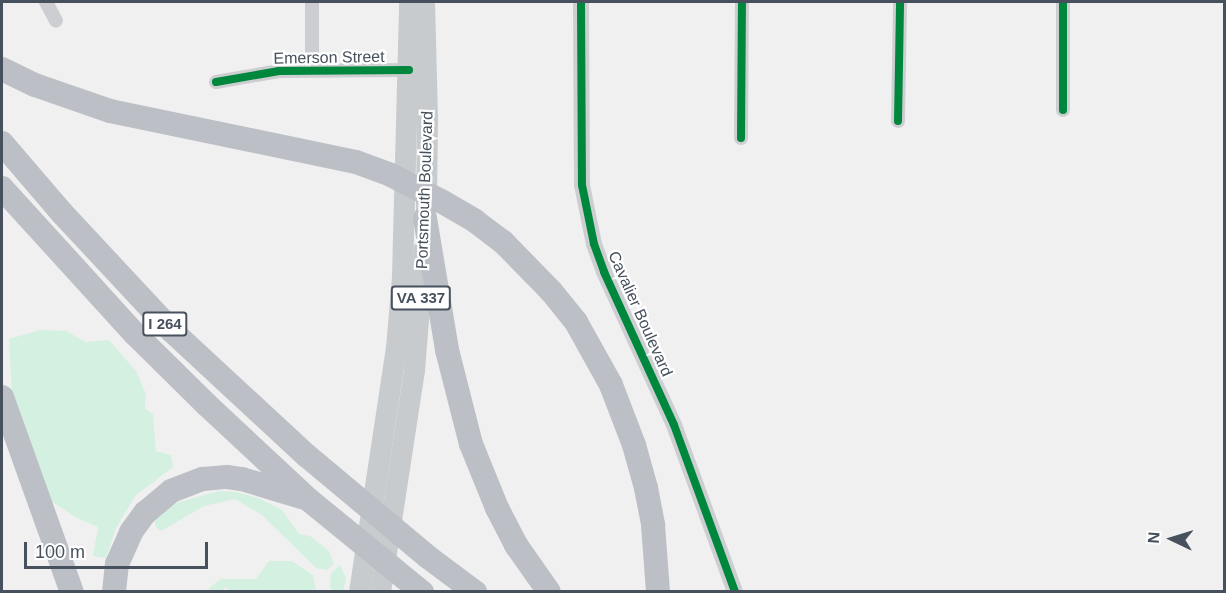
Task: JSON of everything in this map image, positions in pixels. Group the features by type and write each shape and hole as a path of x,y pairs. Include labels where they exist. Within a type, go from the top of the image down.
{"highway":[{"path":"2,69 35,85 110,111 356,162 391,175 475,221 520,257 552,291 581,329 611,385 625,418 646,488 653,525 658,591"},
{"name":"I 264","path":"2,143 77,230 172,332 280,433 428,557 475,591"},
{"name":"I 264","path":"2,188 135,334 309,500 422,591"},
{"path":"426,218 447,350 471,444 497,508 516,545 549,591"},
{"path":"2,397 72,591"},
{"path":"114,591 117,564 131,532 145,513 171,491 203,479 227,477 250,481 309,500"}],"main road":[{"name":"Portsmouth Boulevard","path":"359,591 396,348 402,276 409,2"},
{"name":"Portsmouth Boulevard","path":"380,591 414,370 426,218 428,119 424,2"}],"street":[{"path":"46,2 56,21"},
{"path":"312,2 312,70"},
{"name":"Cavalier Boulevard","path":"581,2 581,156 587,215 604,272 674,425 735,591"},
{"path":"741,138 742,2"},
{"path":"898,121 900,2"},
{"path":"1063,2 1063,110"},
{"name":"Emerson Street","path":"216,82 279,71 409,70"},
{"name":"Cavalier Boulevard","path":"709,523 744,591"}],"green space":[{"path":"40,330 66,331 86,342 109,340 136,371 146,394 145,409 153,414 156,451 171,455 173,467 135,496 116,528 106,558 93,556 98,527 77,518 48,499 12,396 9,339"},
{"path":"219,491 236,492 258,498 282,510 299,534 310,536 329,551 334,564 327,570 316,568 262,515 235,499 204,506 161,531 156,527 154,518 172,504"},
{"path":"269,561 292,561 313,575 316,591 233,592 224,587 224,591 210,591 209,588 221,579 256,579"},
{"path":"340,565 346,578 343,591 335,591 330,588 331,573"}],"cycle path":[{"path":"581,2 582,185 594,244 604,272 674,425 735,592"},
{"path":"741,138 742,2"},
{"path":"898,121 900,2"},
{"path":"1063,2 1063,110"},
{"path":"216,82 279,71 409,70"}]}
